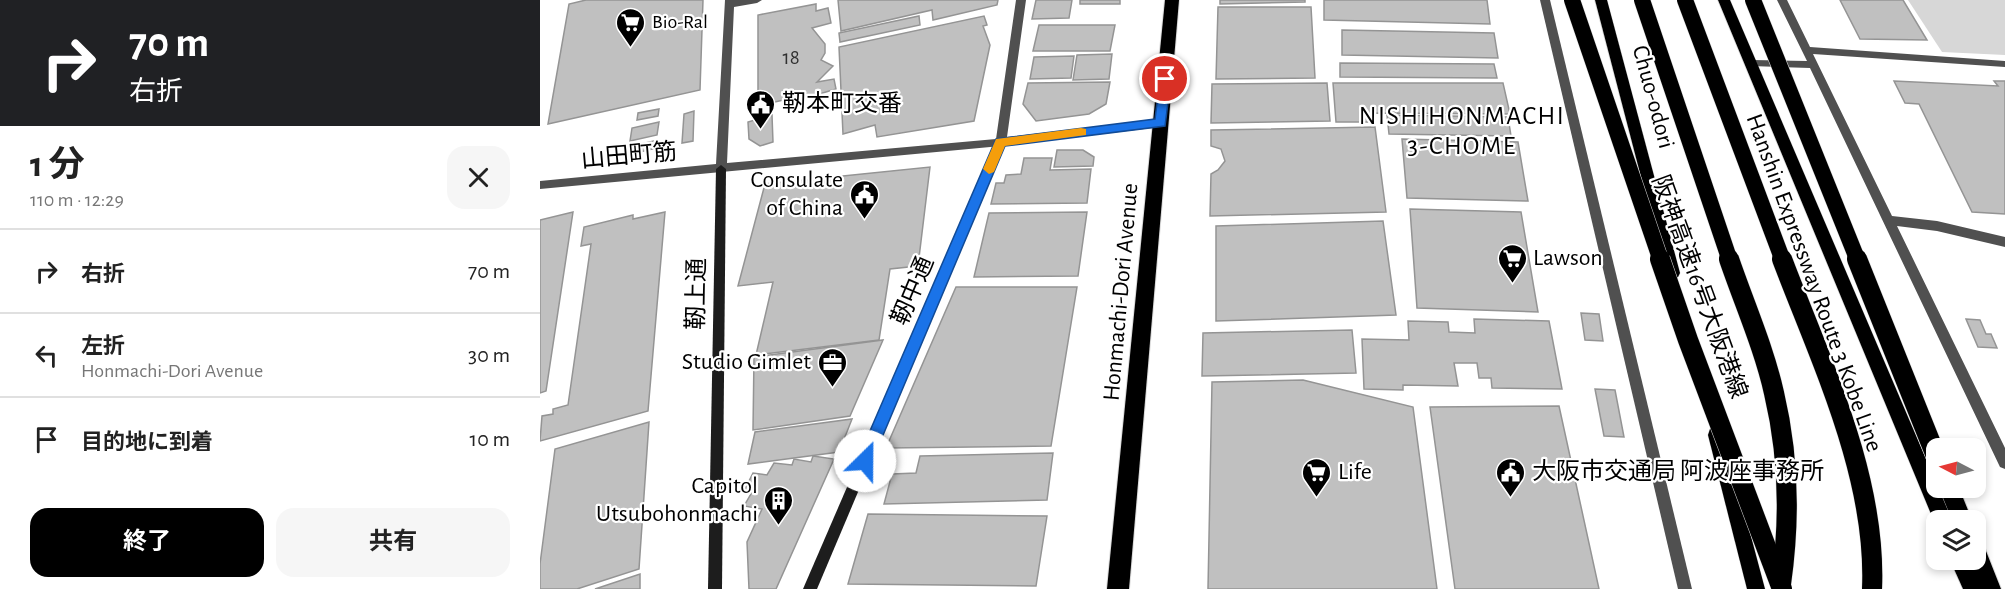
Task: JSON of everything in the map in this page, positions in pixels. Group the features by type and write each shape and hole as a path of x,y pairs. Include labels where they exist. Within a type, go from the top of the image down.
{"highway":[{"name":"Honmachi-Dori Avenue","path":"1118,589 1172,0"},
{"name":"阪神高速16号大阪港線","path":"1572,0 1688,340 1781,589"},
{"path":"1642,0 1774,392 1784,445 1789,498 1786,555 1781,589"},
{"name":"Hanshin Expressway Route 3 Kobe Line","path":"1685,0 1849,437 1864,505 1872,558 1872,589"},
{"path":"1753,0 1929,438"},
{"path":"1982,570 1990,589"}],"main road":[{"name":"Chuo-odori","path":"1601,0 1756,589"},
{"path":"1724,0 1939,510"},
{"path":"1963,570 1972,589"}],"street":[{"path":"730,2 757,0"},
{"name":"靭中通","path":"810,589 1001,142 1021,0"},
{"path":"1545,0 1685,589"},
{"path":"1782,0 2005,462"},
{"name":"靭上通","path":"716,589 721,169 730,2"},
{"path":"1805,50 2005,64"},
{"path":"1751,63 1813,65"},
{"name":"山田町筋","path":"540,185 1001,142 1161,123"},
{"path":"1888,220 1936,226 2005,242"}],"shaded area":[{"path":"1908,0 2005,0 2005,55 1942,52"}],"building":[{"name":"Bio-Ral","path":"586,0 703,0 700,90 548,124 569,4"},
{"path":"838,0 998,0 997,5 933,20 932,10 841,31"},
{"path":"1036,0 1072,0 1069,18 1032,19"},
{"path":"1080,0 1120,0 1120,4 1080,4"},
{"path":"1220,0 1305,0 1305,2 1220,4"},
{"path":"1324,0 1487,0 1490,24 1324,20"},
{"path":"1840,0 1903,0 1927,40 1860,39"},
{"path":"816,4 816,11 828,8 831,23 812,28 825,44 825,53 821,60 833,66 817,82 834,79 836,89 806,98 805,95 758,106 758,15"},
{"path":"1218,7 1311,7 1315,78 1216,79"},
{"path":"919,16 920,25 840,42 839,33"},
{"path":"984,16 987,25 983,26 990,45 974,121 877,137 875,125 843,134 839,47"},
{"path":"1039,25 1115,25 1110,51 1033,51"},
{"path":"1342,30 1494,33 1498,58 1342,55"},
{"path":"1112,54 1109,79 1073,80 1077,55"},
{"path":"1074,56 1071,78 1030,79 1034,57"},
{"path":"1340,63 1494,64 1497,78 1340,77"},
{"path":"1894,81 1998,86 1994,81 2005,81 2005,214 1972,212 1919,104 1905,103"},
{"path":"1110,82 1106,104 1089,114 1036,121 1023,104 1028,83"},
{"path":"1327,83 1330,121 1211,123 1212,84"},
{"path":"1333,83 1503,83 1510,114 1372,113 1373,122 1336,122"},
{"path":"659,109 658,116 637,120 638,113"},
{"path":"694,111 693,141 682,143 684,114"},
{"name":"靭本町交番","path":"772,115 773,142 760,146 749,139 748,122"},
{"path":"1387,115 1508,117 1511,136 1389,134"},
{"path":"659,122 657,135 630,141 632,128"},
{"path":"1375,127 1386,212 1210,216 1211,174 1218,170 1225,161 1221,149 1211,146 1211,130"},
{"path":"1402,139 1518,142 1528,201 1407,198"},
{"path":"658,140 657,148 627,155 628,147"},
{"path":"1057,150 1083,150 1094,157 1093,166 1054,167"},
{"path":"1024,158 1052,158 1050,170 1091,169 1087,203 991,204 996,183 1004,183 1006,175 1021,174"},
{"path":"930,167 918,266 890,269 879,340 756,355 773,282 738,286 765,184"},
{"path":"1410,209 1521,212 1538,312 1417,308"},
{"path":"573,212 546,391 540,393 540,220"},
{"path":"665,212 648,411 540,441 542,416 553,414 553,409 568,405 591,244 581,246 584,227 633,215 633,219"},
{"path":"1087,212 1078,276 974,277 989,213"},
{"path":"1383,221 1396,315 1216,321 1216,226"},
{"path":"956,287 1077,287 1051,446 886,448"},
{"path":"1581,313 1599,314 1603,341 1585,340"},
{"path":"1474,319 1549,321 1562,389 1492,388 1491,378 1479,378 1477,363 1454,363 1458,386 1403,385 1403,390 1364,389 1362,339 1409,340 1408,321 1448,322 1449,332 1475,333"},
{"path":"1966,319 1980,320 1986,334 1991,334 1997,348 1978,347"},
{"path":"1352,330 1356,373 1202,376 1203,333"},
{"path":"883,340 850,416 753,430 754,357"},
{"name":"Life","path":"1303,380 1413,407 1437,589 1208,589 1212,382"},
{"path":"1595,389 1615,390 1624,437 1604,436"},
{"name":"大阪市交通局 阿波座事務所","path":"1559,406 1599,589 1455,589 1430,407"},
{"path":"852,419 839,452 748,464 755,432"},
{"path":"649,422 639,569 577,589 540,589 540,564 555,449"},
{"path":"1053,453 1047,500 884,504 892,474 916,473 920,456"},
{"name":"Capitol Utsubohonmachi","path":"813,456 834,459 776,589 749,589 747,542 762,509 744,506 752,492 744,491 753,473 767,475 774,463 792,465 794,459 811,462"},
{"path":"868,514 1047,516 1036,586 848,584"},
{"path":"640,574 640,589 595,589"}],"slow traffic":[{"path":"989,169 1001,142 1081,132"}],"place":[{"name":"Bio-Ral","path":"631,48"},
{"name":"靭本町交番","path":"761,130"},
{"name":"Consulate of China","path":"864,220"},
{"name":"Lawson","path":"1512,284"},
{"name":"Studio Gimlet","path":"832,388"},
{"name":"Life","path":"1317,498"},
{"name":"大阪市交通局 阿波座事務所","path":"1511,498"},
{"name":"Capitol Utsubohonmachi","path":"779,526"}],"district":[{"name":"NISHIHONMACHI 3-CHOME","path":"1462,131"}],"route":[{"path":"865,461 1001,142 1161,123 1165,79"}]}
